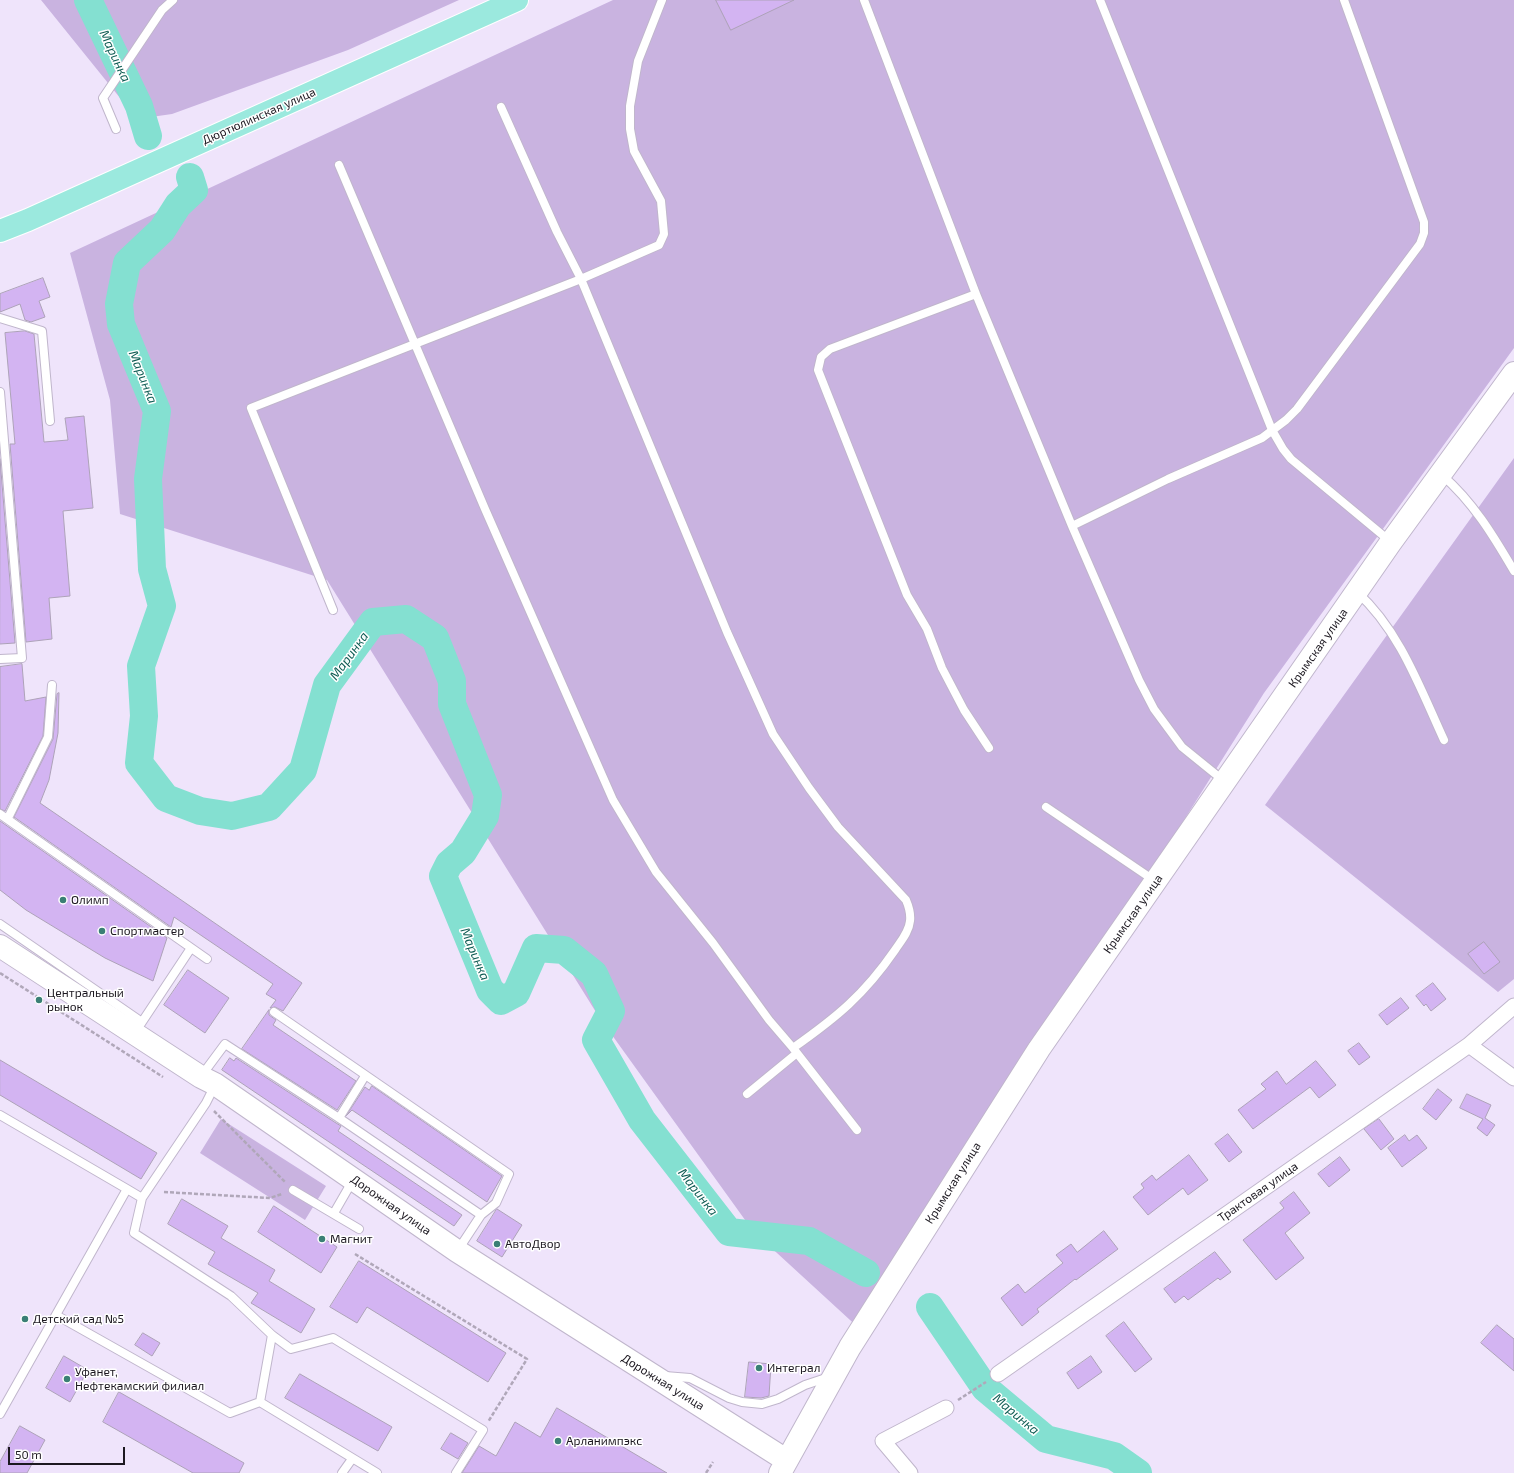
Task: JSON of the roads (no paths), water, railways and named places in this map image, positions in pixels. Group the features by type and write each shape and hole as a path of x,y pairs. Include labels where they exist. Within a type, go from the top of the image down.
{"main road":[{"name":"Дюртюлинская улица","path":"0,231 28,220 517,0"},
{"name":"Крымская улица","path":"783,1467 833,1376 887,1288 1039,1049 1391,542 1514,372"},
{"name":"Дорожная улица","path":"0,946 138,1028 207,1088 353,1179 457,1251 654,1376 783,1467"}],"street":[{"name":"Трактовая улица","path":"998,1374 1469,1044 1514,1006"},
{"path":"1469,1044 1514,1078"},
{"path":"910,1473 883,1441 946,1408"}],"lane":[{"path":"116,129 103,98 162,10 173,0"},
{"path":"333,610 251,408 582,279 659,244 664,234 661,201 634,150 630,129 630,106 638,61 662,0"},
{"path":"864,0 976,294 1072,526 1154,710 1182,747 1225,781"},
{"path":"1100,0 1272,430 1282,449 1291,459 1391,542"},
{"path":"1072,526 1168,479 1262,438 1272,430 1297,409 1420,244 1424,233 1424,222 1344,0"},
{"path":"501,107 557,232 582,279 724,624 774,734 809,788 838,827 906,900 910,911 910,922 906,934 868,986 834,1019 795,1050 747,1094"},
{"path":"338,165 613,800 656,872 713,943 769,1020 795,1050 857,1130"},
{"path":"976,294 830,348 821,357 818,370 907,595 927,629 942,668 964,710 989,748"},
{"path":"0,318 42,331 50,421"},
{"path":"0,392 22,658 0,659"},
{"path":"1440,474 1459,490 1485,522 1514,571"},
{"path":"1357,592 1379,614 1396,640 1444,740"},
{"path":"8,818 48,737 52,685"},
{"path":"1046,807 1155,881"},
{"path":"0,814 8,818 207,958"},
{"path":"0,924 138,1028 191,948"},
{"path":"274,1012 509,1174 496,1203 481,1215 457,1251"},
{"path":"456,1473 483,1430 333,1338 291,1349 272,1335 231,1296 134,1233 142,1198 207,1088 225,1044 338,1118 481,1215"},
{"path":"338,1118 365,1076"},
{"path":"0,1115 142,1198"},
{"path":"334,1213 353,1179"},
{"path":"0,1414 127,1189"},
{"path":"293,1190 359,1229"},
{"path":"56,1315 230,1413 260,1402"},
{"path":"260,1402 272,1335"},
{"path":"654,1376 690,1378 729,1398 742,1402 762,1404 778,1399 805,1385 833,1376"},
{"path":"260,1402 377,1473"},
{"path":"342,1473 352,1459"}],"waterway":[{"name":"Маринка","path":"88,0 139,106 148,136"},
{"name":"Маринка","path":"190,177 194,190 178,205 162,230 127,263 119,304 121,324 157,411 148,479 152,569 162,606 141,666 144,716 139,763 166,798 200,811 232,816 269,807 303,770 327,685 373,622 406,619 435,638 452,681 452,704 488,795 485,816 463,852 449,864 443,876 490,990 501,1001 516,993 536,948 564,950 594,974 611,1011 596,1040 642,1120 729,1232 809,1241 866,1273"},
{"name":"Маринка","path":"930,1307 985,1388 1046,1439 1114,1456 1138,1473"}],"place":[{"name":"Олимп","path":"63,900"},
{"name":"Спортмастер","path":"102,931"},
{"name":"Центральный рынок","path":"39,1000"},
{"name":"Магнит","path":"322,1239"},
{"name":"АвтоДвор","path":"497,1244"},
{"name":"Детский сад №5","path":"25,1319"},
{"name":"Интеграл","path":"759,1368"},
{"name":"Уфанет, Нефтекамский филиал","path":"67,1379"},
{"name":"Арланимпэкс","path":"558,1441"}]}
